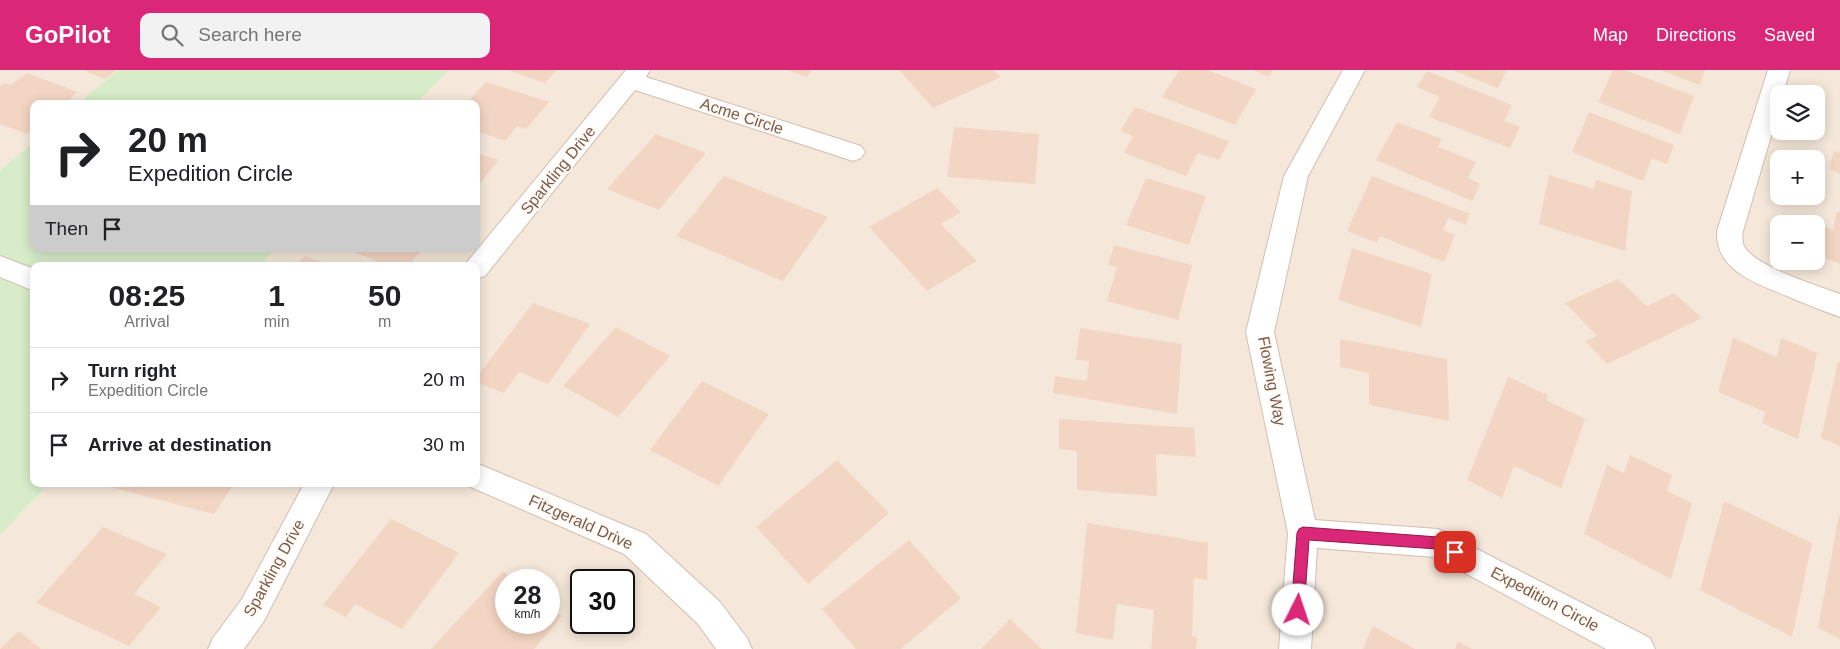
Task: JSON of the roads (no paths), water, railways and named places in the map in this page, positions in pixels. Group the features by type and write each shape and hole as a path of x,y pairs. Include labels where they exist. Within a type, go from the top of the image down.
{"street":[{"name":"Flowing Way","path":"1295,649 1303,533 1260,332 1296,176 1354,70"},
{"path":"1779,70 1730,232 1731,248 1737,256 1757,272 1840,306"},
{"name":"Acme Circle","path":"635,75 853,152"},
{"name":"Sparkling Drive","path":"480,264 635,75"},
{"path":"0,266 30,280"},
{"name":"Fitzgerald Drive","path":"480,478 634,544 710,613 736,649"},
{"name":"Sparkling Drive","path":"224,649 253,610 317,487"},
{"name":"Expedition Circle","path":"1303,533 1438,543 1639,649"}]}
